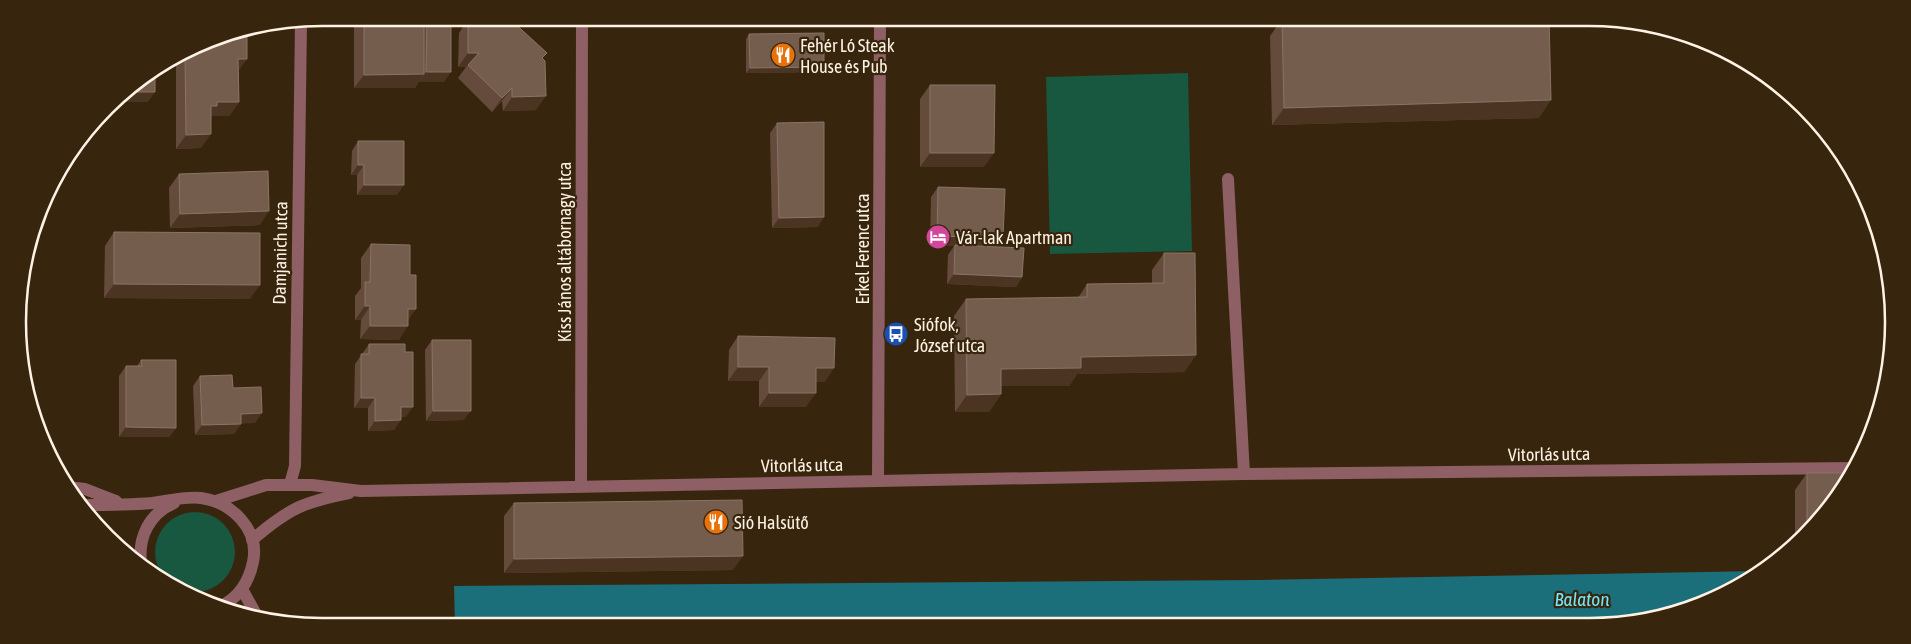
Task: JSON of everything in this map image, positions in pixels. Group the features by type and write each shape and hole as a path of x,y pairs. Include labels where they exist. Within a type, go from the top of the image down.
{"street":[{"name":"Kiss János altábornagy utca","path":"581,486 582,26"},
{"name":"Erkel Ferenc utca","path":"878,481 880,26"},
{"name":"Damjanich utca","path":"290,484 295,466 301,27"},
{"path":"1228,179 1229,230 1244,474"},
{"name":"Vitorlás utca","path":"216,501 266,485 290,484 361,491 1244,474 1846,468"},
{"path":"78,489 123,504"},
{"name":"Vitorlás utca","path":"252,540 278,517 311,500 361,491"},
{"name":"Vitorlás utca","path":"89,505 181,500 199,497 216,501 232,510 244,523 252,540 254,557 250,574 242,589 228,602"},
{"name":"Vitorlás utca","path":"140,556 143,534 152,519 165,507 181,500"},
{"path":"242,589 253,610"}],"green space":[{"path":"1188,73 1192,251 1050,254 1046,77"},
{"path":"187,513 203,513 217,519 228,530 234,544 234,560 228,574 217,585 203,591 191,587 159,569 156,560 156,544 162,530 173,519"}],"water":[{"name":"Balaton","path":"1748,571 1720,587 1666,608 1628,615 1589,618 455,618 454,586 1257,580"}],"building":[{"path":"364,26 424,26 424,74 364,75"},
{"path":"427,26 451,26 451,72 426,72"},
{"path":"468,26 518,26 547,53 542,58 545,61 546,96 512,97 512,88 502,98 468,65 479,53 468,53"},
{"path":"1282,26 1549,26 1551,100 1284,108"},
{"name":"Fehér Ló Steak House és Pub","path":"824,33 824,67 750,68 749,34"},
{"path":"247,36 247,59 238,59 239,102 217,102 217,106 211,106 211,134 186,135 185,60 209,49"},
{"path":"155,78 155,92 136,92"},
{"path":"930,85 995,85 994,153 930,153"},
{"path":"824,122 824,217 779,218 777,123"},
{"path":"358,141 404,141 404,185 364,185 364,165 358,165"},
{"path":"268,171 269,211 180,214 179,174"},
{"path":"938,187 1005,189 1003,238 937,236"},
{"path":"114,232 260,233 260,285 114,284"},
{"path":"371,244 410,245 410,275 416,275 416,309 408,309 408,326 370,326 370,306 365,306 365,282 370,282"},
{"path":"955,245 1024,248 1022,277 954,274"},
{"path":"1164,253 1195,253 1196,355 1081,357 1081,368 1001,369 1001,394 967,395 966,299 1087,297 1087,284 1164,283"},
{"path":"738,336 835,338 834,368 816,368 816,393 769,393 769,367 738,367"},
{"path":"432,340 471,340 471,411 433,411"},
{"path":"369,344 405,344 405,352 413,352 413,407 401,407 401,420 375,421 375,398 361,398 361,354 369,354"},
{"path":"141,360 176,360 176,428 126,427 126,366 142,366"},
{"path":"232,375 233,388 261,387 262,413 241,414 241,424 202,425 200,376"},
{"path":"1807,473 1843,473 1824,502 1807,521"},
{"path":"742,500 743,556 514,559 514,503"}],"place":[{"name":"Fehér Ló Steak House és Pub","path":"783,55"},
{"name":"Vár-lak Apartman","path":"938,237"},
{"name":"Siófok, József utca","path":"896,334"},
{"name":"Sió Halsütő","path":"716,522"}]}
